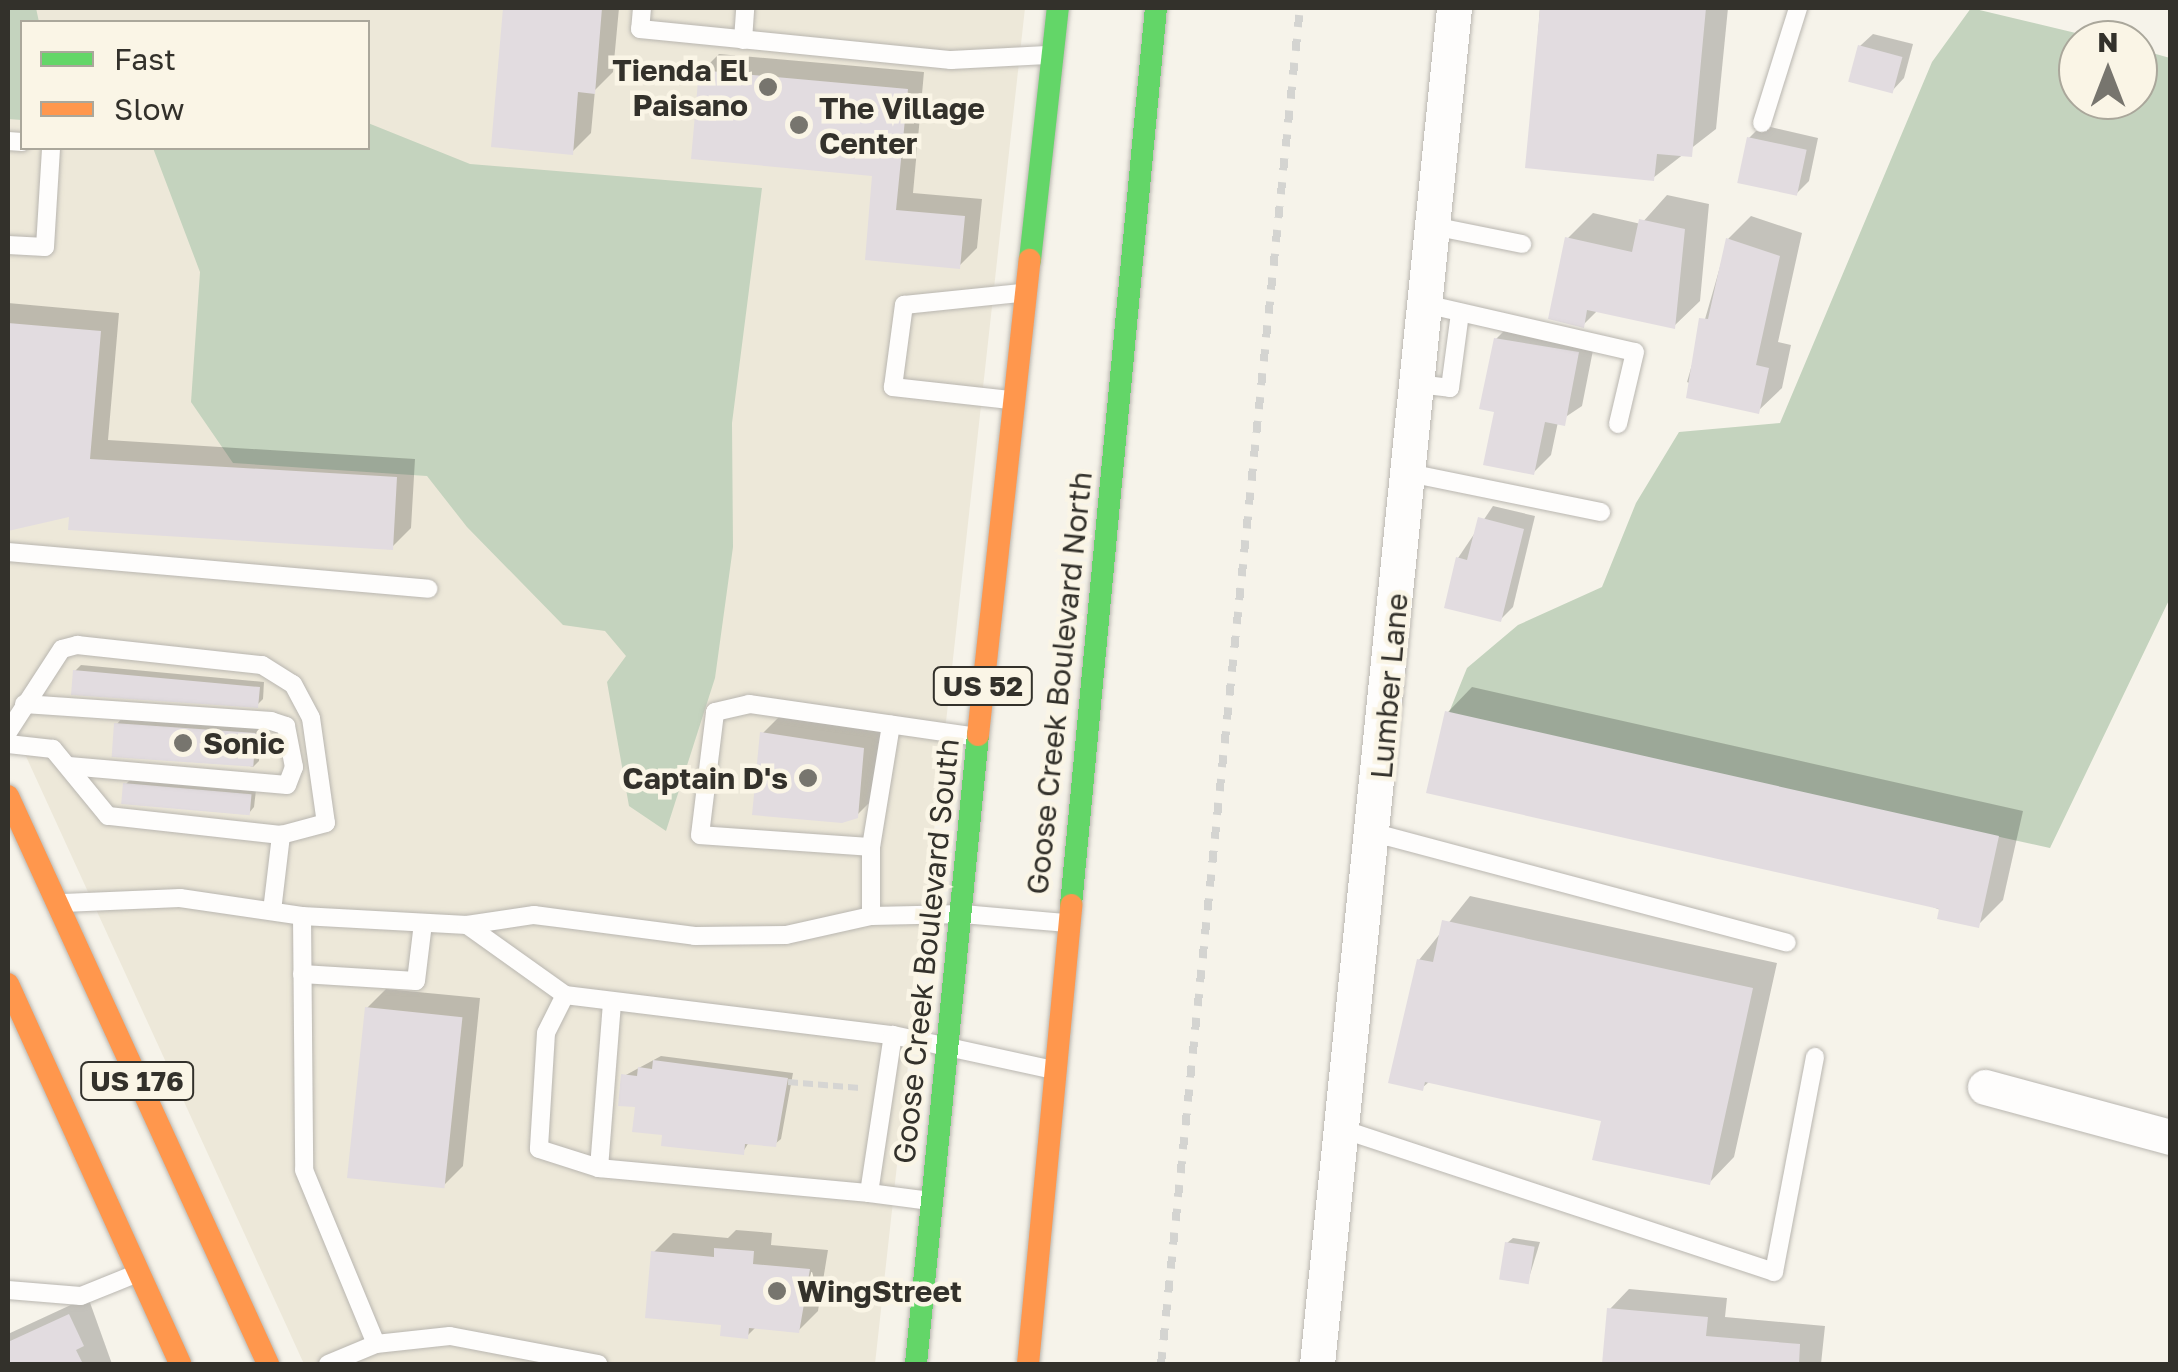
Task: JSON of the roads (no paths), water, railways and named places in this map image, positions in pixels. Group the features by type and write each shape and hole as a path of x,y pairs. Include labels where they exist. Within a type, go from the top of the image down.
{"main road":[{"name":"Goose Creek Boulevard South","path":"916,1364 944,1046 963,914 978,737 1058,8"},
{"name":"Goose Creek Boulevard North","path":"1028,1364 1066,923 1156,8"},
{"name":"US 176","path":"8,796 268,1364"},
{"path":"21,893 35,906 56,904"},
{"name":"US 176","path":"8,984 180,1364"}],"street":[{"name":"Lumber Lane","path":"1316,1364 1375,833 1418,384 1442,308 1433,226 1454,8"},
{"path":"1985,1087 2170,1137"}],"lane":[{"path":"642,8 640,29 951,60 1053,56"},
{"path":"743,40 745,8"},
{"path":"1762,123 1798,8"},
{"path":"8,244 44,247 51,150"},
{"path":"1433,226 1522,244"},
{"path":"1014,401 893,387 904,305 1026,292"},
{"path":"1442,308 1635,352 1618,424"},
{"path":"1410,473 1601,512"},
{"path":"8,552 428,589"},
{"path":"8,732 62,649 78,645 262,664 293,684 311,718 326,823 281,835 108,816 54,749 8,744"},
{"path":"24,704 271,721 286,726 294,767 286,785 69,766"},
{"path":"871,847 700,834 715,712 748,704 978,737"},
{"path":"871,916 871,847 891,725"},
{"path":"1375,833 1787,942"},
{"path":"272,911 281,835"},
{"path":"56,904 180,898 302,916 467,925 534,914 695,936 786,935 871,916 963,914 1066,923"},
{"path":"302,916 304,1170 376,1344"},
{"path":"302,974 416,981 424,923"},
{"path":"467,925 565,994 612,1003 893,1035 1054,1070"},
{"path":"565,994 546,1033 538,1149 599,1168 930,1201"},
{"path":"599,1168 612,1003"},
{"path":"869,1193 893,1035"},
{"path":"1342,1130 1774,1272 1815,1057"},
{"path":"8,1290 81,1296 138,1272"},
{"path":"328,1364 376,1344 450,1336 598,1364"}],"railway":[{"path":"1161,1364 1300,8"}],"place":[{"name":"Tienda El Paisano","path":"768,87"},
{"name":"The Village Center","path":"799,125"},
{"name":"Sonic","path":"183,743"},
{"name":"Captain D's","path":"808,778"},
{"name":"WingStreet","path":"777,1291"}]}
